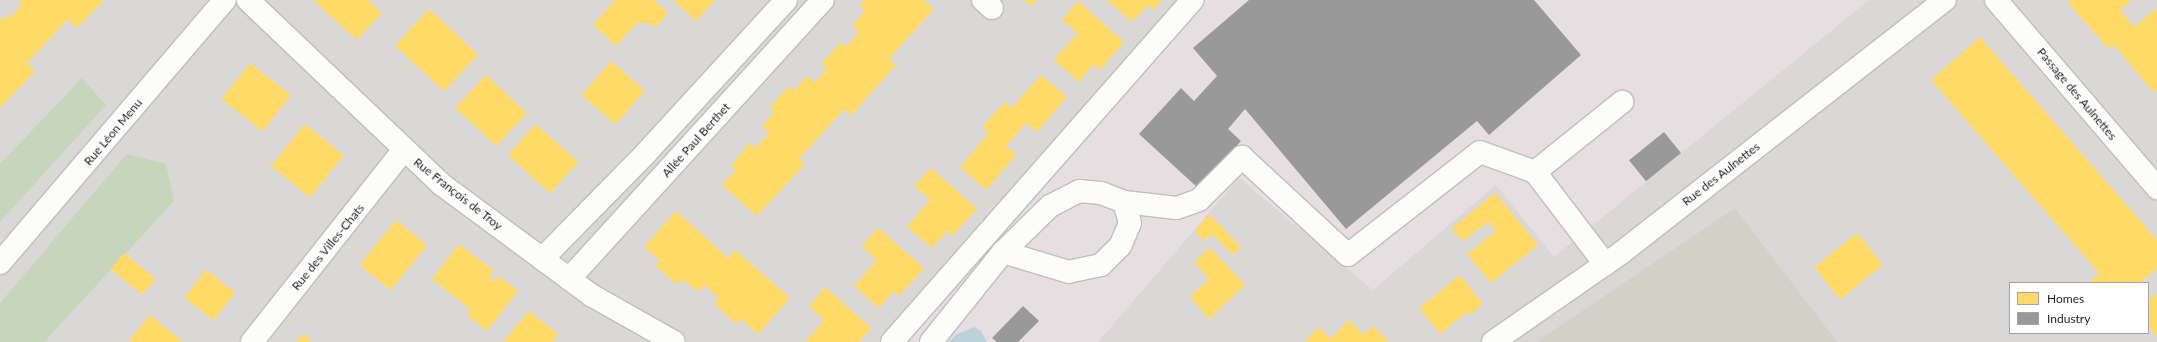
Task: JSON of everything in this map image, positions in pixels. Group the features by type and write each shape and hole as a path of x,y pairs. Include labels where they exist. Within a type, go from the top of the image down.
{"street":[{"name":"Rue Léon Menu","path":"0,263 225,0"},
{"name":"Rue François de Troy","path":"248,0 404,151 441,184 591,295 674,342"},
{"path":"542,259 646,153 786,0"},
{"name":"Allée Paul Berthet","path":"569,279 823,0"},
{"path":"892,342 1192,0"},
{"name":"Rue des Aulnettes","path":"1493,342 1605,264 1945,0"},
{"name":"Passage des Aulnettes","path":"1996,0 2157,188"},
{"path":"1535,172 1622,102"},
{"name":"Rue des Villes-Chats","path":"252,342 404,151"},
{"path":"931,342 1003,252 1050,206 1079,191 1101,193 1124,202 1177,208 1199,200 1242,157 1348,255 1480,152 1535,172 1605,264"},
{"path":"1003,252 1069,272 1101,265 1120,246 1130,223 1124,202"}],"shaded area":[{"path":"0,0 2157,0 2157,342 0,342"},
{"path":"1205,0 1869,0 1554,257 1496,185 1373,290 1239,178 1098,342 906,342"},
{"path":"1735,208 1837,342 1536,342"}],"green space":[{"path":"82,78 106,105 0,222 0,164"},
{"path":"127,154 166,164 174,201 44,342 0,342 0,303"}],"water":[{"path":"974,327 981,331 987,342 949,342 955,335"}],"building: Homes":[{"path":"21,0 104,0 77,28 68,19 27,63 35,71 0,108 0,18 2,20 7,15 10,18 22,5 19,3"},
{"path":"313,0 368,0 382,13 357,40"},
{"path":"615,0 654,0 668,13 655,28 650,23 637,23 616,46 593,25"},
{"path":"673,0 715,0 696,21"},
{"path":"865,0 924,0 934,9 889,59 896,65 851,116 844,109 799,159 805,164 757,216 722,185 736,170 731,165 750,143 756,148 769,133 762,126 774,112 770,107 789,86 794,91 807,76 814,83 827,69 821,64 841,42 846,47 859,32 852,26 865,11 859,6"},
{"path":"1024,0 1037,0 1031,6"},
{"path":"1107,0 1162,0 1153,10 1148,5 1132,22"},
{"path":"2072,0 2132,0 2120,10 2134,27 2157,8 2157,89 2153,92 2114,45 2108,48 2068,3"},
{"path":"1078,1 1124,42 1100,70 1094,64 1079,82 1054,60 1078,33 1062,20"},
{"path":"429,9 478,55 444,91 395,46"},
{"path":"1980,37 2157,240 2157,268 2141,282 2091,282 2090,281 2099,273 1931,80"},
{"path":"611,61 645,91 615,124 581,95"},
{"path":"250,63 291,95 263,131 222,99"},
{"path":"486,75 527,113 496,146 455,108"},
{"path":"1041,75 1067,97 1037,132 1026,123 1006,146 1016,155 986,190 960,167 989,133 982,127 1005,102 1012,108"},
{"path":"305,124 344,155 310,197 271,166"},
{"path":"536,124 578,162 550,193 508,155"},
{"path":"931,168 977,209 952,236 947,231 932,248 907,227 930,200 914,186"},
{"path":"1495,193 1538,245 1491,283 1467,254 1496,231 1488,222 1463,241 1451,229"},
{"path":"676,211 728,258 735,250 790,298 758,334 741,319 736,324 714,304 719,298 704,285 698,292 682,279 677,285 655,265 660,260 644,247"},
{"path":"1209,214 1241,247 1233,255 1212,234 1204,241 1195,231"},
{"path":"396,220 427,245 391,290 359,265"},
{"path":"878,228 924,268 899,296 894,291 879,308 854,286 877,260 862,246"},
{"path":"1857,233 1883,265 1840,299 1814,268"},
{"path":"459,244 494,271 489,277 495,281 499,276 518,291 487,331 467,315 471,310 432,279"},
{"path":"1210,248 1245,285 1209,319 1190,297 1209,279 1194,262"},
{"path":"124,253 156,279 143,295 111,269"},
{"path":"206,270 235,293 214,320 184,298"},
{"path":"1460,275 1483,304 1470,315 1467,312 1440,334 1419,308"},
{"path":"825,287 871,328 859,342 805,342 824,320 809,306"},
{"path":"2157,293 2157,337 2149,327 2149,299"},
{"path":"529,311 558,334 552,342 503,342"},
{"path":"150,315 183,342 128,342"},
{"path":"1349,320 1364,335 1373,326 1389,342 1304,342 1319,327 1330,339"},
{"path":"303,334 312,342 296,342"}],"building: Industry":[{"path":"1249,0 1534,0 1581,55 1489,135 1477,121 1346,229 1245,109 1228,129 1241,141 1198,188 1139,134 1181,88 1194,101 1217,76 1193,48"},
{"path":"1664,132 1681,153 1646,181 1629,160"},
{"path":"1023,306 1039,321 1018,342 997,342 992,338"}]}
